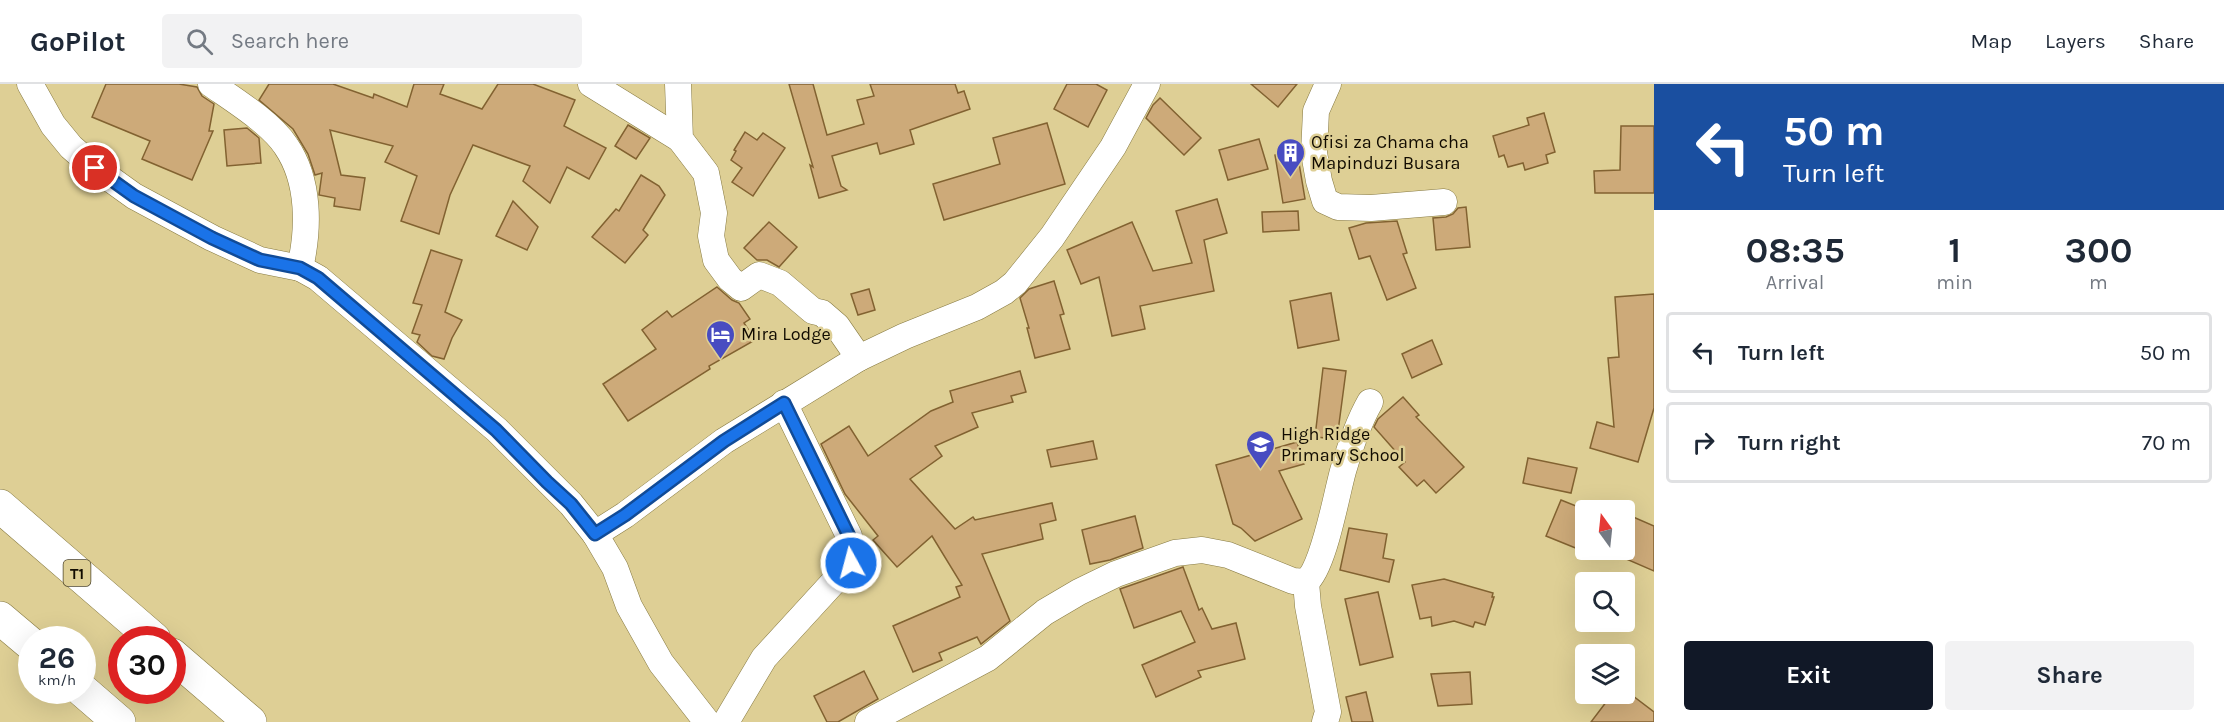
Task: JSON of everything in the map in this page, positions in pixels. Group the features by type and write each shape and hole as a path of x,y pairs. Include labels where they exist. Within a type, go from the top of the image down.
{"highway":[{"name":"T1","path":"0,506 139,626"},
{"path":"0,618 18,633"},
{"path":"186,667 250,722"},
{"path":"96,702 119,722"}],"street":[{"path":"30,84 53,124 71,147 95,168 134,196 212,238 260,260 300,268 318,278 496,430 571,504 595,534 615,568 629,606 661,663 706,722"},
{"path":"211,84 235,99 275,133 286,145 294,160 305,202 306,241 300,268"},
{"path":"591,84 680,139 706,173 714,213 711,236 716,260 730,279 741,288 759,274 780,282 801,302 813,311 822,313 837,326 859,358"},
{"path":"678,84 680,139"},
{"path":"595,534 625,515 724,441 859,358 905,336 977,307 1004,292 1015,283 1052,237 1113,147 1147,84"},
{"path":"1328,84 1316,111 1314,153 1325,201 1338,207 1371,208 1444,202"},
{"path":"868,722 988,658 1045,612 1078,592 1116,574 1175,553 1202,550 1228,555 1293,581 1306,582 1314,574 1349,452 1370,402"},
{"path":"726,722 764,658 851,563 849,536 784,403"},
{"path":"1306,582 1308,606 1328,712 1325,722"}],"building":[{"path":"106,84 179,84 197,87 202,96 214,104 209,131 213,131 192,180 142,159 150,141 92,117"},
{"path":"269,84 333,84 373,98 374,94 407,107 414,84 444,84 440,94 482,109 498,84 533,84 575,100 564,126 606,148 589,179 567,167 550,203 523,181 530,166 473,145 450,195 439,234 401,221 417,176 385,162 393,146 330,130 341,175 365,178 360,210 334,206 335,198 319,195 322,173 315,175 308,154 293,129 259,100"},
{"path":"789,84 813,84 827,135 864,124 857,100 874,96 870,84 955,84 958,93 964,91 970,109 910,130 914,144 880,154 877,143 832,156 841,186 847,190 819,198 810,165 813,167"},
{"path":"1067,84 1096,84 1107,90 1088,127 1054,109"},
{"path":"1251,84 1297,84 1278,107"},
{"path":"1160,98 1201,138 1184,155 1146,118"},
{"path":"1544,113 1555,152 1546,155 1548,163 1525,170 1523,163 1508,167 1504,155 1499,157 1493,136 1529,125 1527,118"},
{"path":"1047,123 1065,184 944,220 933,184 1000,164 993,138"},
{"path":"628,125 650,138 636,159 615,146"},
{"path":"1621,126 1654,126 1654,193 1595,193 1594,171 1620,170"},
{"path":"247,128 259,138 261,163 227,166 224,130"},
{"path":"745,132 757,140 763,133 785,148 753,196 732,182 742,168 731,160"},
{"path":"1259,139 1268,169 1228,180 1219,150"},
{"name":"Ofisi za Chama cha Mapinduzi Busara","path":"1297,151 1305,199 1283,203 1275,155"},
{"path":"641,175 659,186 665,195 643,230 648,235 625,263 592,237 616,209 619,211"},
{"path":"1217,199 1227,233 1204,240 1214,291 1140,306 1145,329 1112,336 1099,277 1081,284 1067,250 1132,222 1153,271 1192,263 1176,211"},
{"path":"513,201 538,227 527,250 496,236"},
{"path":"1466,207 1470,247 1436,250 1433,218 1446,217 1458,208"},
{"path":"1298,211 1299,230 1263,232 1262,212"},
{"path":"1397,221 1407,253 1403,254 1416,288 1387,300 1370,256 1359,259 1349,228 1366,223"},
{"path":"769,222 797,247 779,267 767,260 757,260 744,248"},
{"path":"431,250 462,260 445,312 462,320 444,359 432,356 417,342 420,335 412,333 422,305 413,303"},
{"path":"1054,281 1064,314 1060,315 1070,349 1035,358 1020,298 1029,289"},
{"path":"717,287 739,303 750,319 744,323 755,340 709,366 710,369 628,421 603,384 656,349 642,330 667,311 672,317"},
{"path":"869,289 875,310 858,315 851,294"},
{"path":"1331,293 1339,340 1298,348 1290,301"},
{"path":"1654,294 1654,408 1638,462 1590,448 1597,422 1614,427 1608,358 1619,357 1615,297"},
{"path":"1432,340 1442,364 1412,378 1402,354"},
{"path":"1323,368 1346,371 1337,439 1315,437"},
{"path":"1020,371 1026,392 1011,396 1013,402 972,413 978,427 935,446 942,456 910,479 955,529 973,517 975,520 1052,503 1056,520 1040,524 1043,539 982,554 1010,621 981,644 977,637 939,653 942,660 913,672 893,626 960,597 956,587 962,585 932,536 897,567 873,540 878,536 845,494 821,444 849,426 868,456 931,411 953,402 950,391"},
{"path":"1403,397 1419,415 1416,417 1464,467 1436,493 1424,480 1417,486 1399,467 1405,462 1374,427 1378,419"},
{"path":"1093,441 1097,459 1051,467 1047,450"},
{"path":"1297,442 1304,464 1279,471 1302,519 1255,541 1233,524 1216,465"},
{"path":"1528,458 1577,468 1571,493 1523,483"},
{"path":"1561,500 1575,506 1575,548 1546,536"},
{"path":"1135,516 1143,548 1110,560 1090,564 1082,530"},
{"path":"1635,518 1654,526 1654,571 1629,560 1635,560"},
{"path":"1349,528 1387,534 1383,558 1394,560 1389,582 1340,570"},
{"path":"1183,567 1199,610 1202,608 1212,629 1236,623 1245,659 1198,671 1201,677 1156,697 1142,665 1195,642 1181,611 1134,628 1120,589"},
{"path":"1444,579 1493,593 1492,597 1494,597 1485,625 1475,622 1473,627 1454,621 1432,626 1431,617 1420,619 1412,585"},
{"path":"1378,592 1393,657 1360,665 1345,599"},
{"path":"864,671 878,699 838,722 827,722 814,696"},
{"path":"1470,672 1472,704 1438,706 1431,674"},
{"path":"1366,692 1373,722 1352,722 1346,697"},
{"path":"1635,698 1654,712 1654,722 1591,722 1605,704 1635,704"}],"place":[{"name":"Ofisi za Chama cha Mapinduzi Busara","path":"1290,178"},
{"name":"Mira Lodge","path":"720,360"},
{"name":"High Ridge Primary School","path":"1260,470"}],"route":[{"path":"95,168 134,196 212,238 260,260 300,268 318,278 496,430 571,504 595,534 650,498 724,441 784,403 849,536 852,548 851,563"}]}
